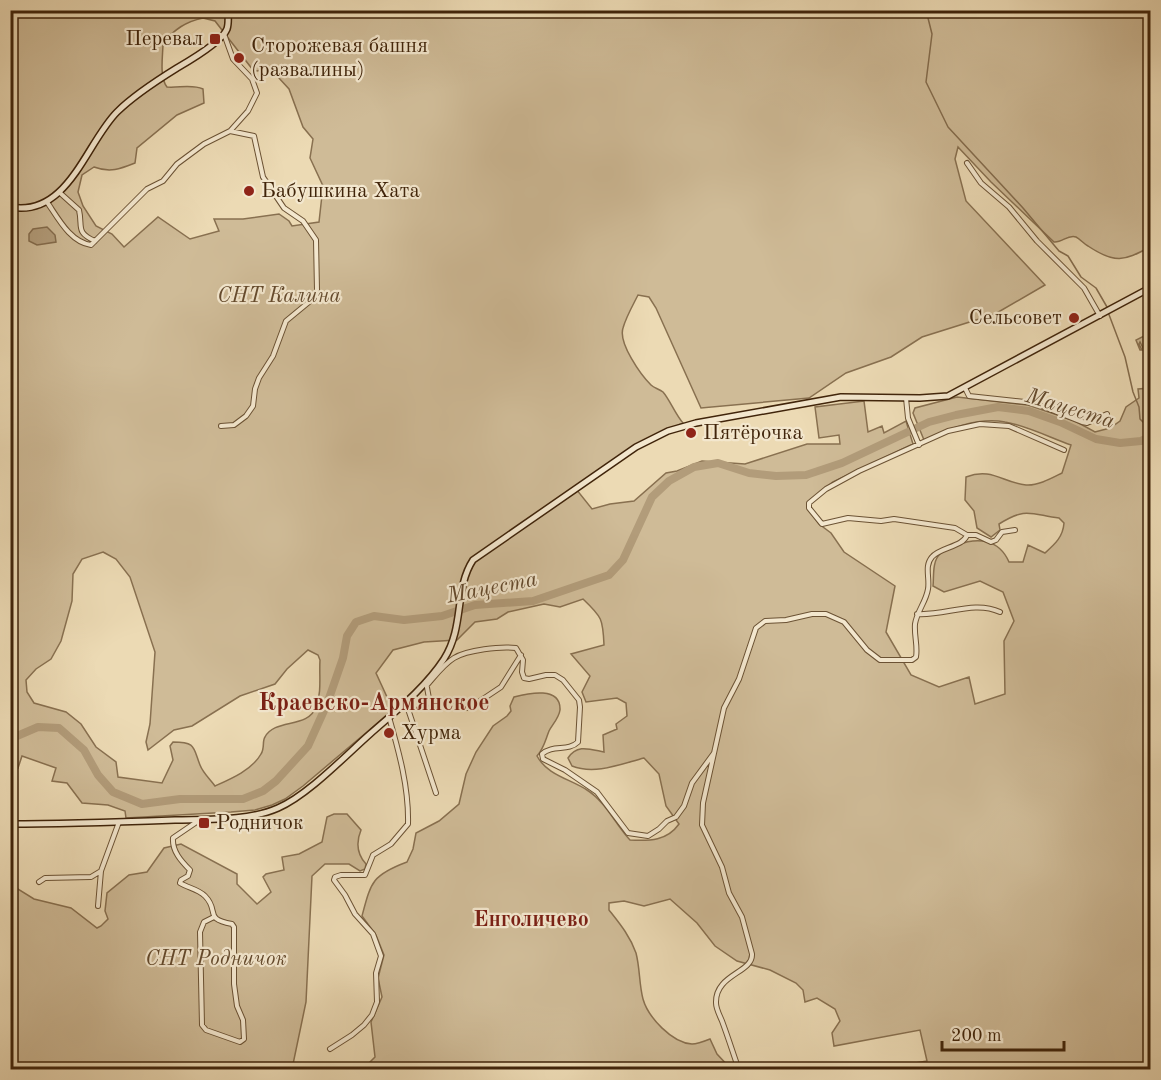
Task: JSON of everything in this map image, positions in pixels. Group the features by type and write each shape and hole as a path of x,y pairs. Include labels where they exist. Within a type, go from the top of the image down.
{"street":[{"path":"10,207 28,208 48,202 84,162 118,111 224,34 228,22 228,10"},
{"path":"48,202 60,222 74,237 88,245 96,242 147,189 163,181 177,164 204,144 237,125 255,100 257,93 252,79 233,59 224,34"},
{"path":"237,125 240,131"},
{"path":"221,426 234,425 246,416 253,406 259,378 273,356 286,321 309,302 317,290 316,240 303,221 284,208 263,177 254,136 240,131 230,131"},
{"path":"967,163 981,183 1009,207 1037,241 1084,288 1102,316"},
{"path":"59,192 79,210 80,230 96,242"},
{"path":"521,655 501,687 467,708 430,704 426,683 453,645 457,632 463,585 468,569 478,556 636,447 668,430 696,423 841,397 948,396 1102,316 1150,288"},
{"path":"965,388 969,396 974,398 1034,403 1087,423 1107,414"},
{"path":"906,398 908,418 919,445"},
{"path":"1015,530 1002,532 992,542 976,535 967,535 955,528 894,519 881,521 848,518 822,524 809,508 809,502 826,489 860,471 948,431 980,424 996,423 1009,426 1064,450"},
{"path":"739,1070 716,1004 719,991 726,978 749,965 752,954 742,917 733,902 722,867 702,825 703,803 724,708 739,679 758,624 812,614 826,614 844,622 867,650 880,660 909,660 916,657 918,648 915,631 917,614 928,592 927,567 932,557 949,546 963,541 967,535"},
{"path":"917,614 932,615 978,607 1000,612"},
{"path":"10,824 199,820 261,813 286,804 301,794 453,658 509,647 516,648 521,655 524,678 546,675 561,677 579,699 578,742 570,747 545,750 542,754 543,759 565,770 597,792 628,834 648,836 659,830 667,820 676,817 684,806 692,783 715,752"},
{"path":"406,702 436,793"},
{"path":"330,1050 364,1025 377,1002 376,973 381,956 380,949 373,934 355,914 334,879 341,875 363,877 374,855 391,844 408,824 408,805 400,756 389,717"},
{"path":"199,820 173,838 181,861 190,870 188,876 180,883 199,891 206,897 213,917 233,926 234,984 237,1006 243,1020 244,1039 240,1042 206,1030 202,1025 200,932 204,922 213,917"},
{"path":"98,906 101,870 119,822"},
{"path":"39,882 45,878 91,878 101,870"}],"green space":[{"name":"СНТ Калина","path":"10,11 1150,11 1150,247 1126,258 1113,258 1097,252 1076,237 1054,242 958,147 955,159 966,201 1045,285 995,314 922,337 891,357 846,373 809,398 701,408 656,308 649,297 638,295 623,328 624,342 642,374 652,386 663,392 683,423 653,437 576,489 592,509 634,501 666,473 702,461 745,464 807,444 840,444 839,435 819,438 815,407 864,401 868,432 882,426 884,433 906,421 913,444 833,482 809,501 809,510 819,524 831,533 844,552 895,586 886,632 911,675 939,687 969,677 975,704 1005,694 1004,641 1014,621 1003,592 980,581 944,592 933,586 937,557 944,551 965,542 980,541 994,544 1005,554 1009,562 1023,562 1028,545 1045,553 1060,536 1064,523 1059,518 1028,513 1016,515 999,524 1000,530 991,537 977,528 974,511 965,500 966,477 983,474 1018,484 1040,483 1062,473 1071,445 1021,426 995,421 963,425 924,440 913,413 915,408 957,397 1028,405 1075,421 1095,432 1110,428 1120,421 1126,407 1139,398 1138,389 1150,388 1150,1069 880,1069 927,1061 920,1030 834,1046 832,1033 840,1021 835,1009 817,998 805,1002 803,990 796,983 770,970 737,961 715,946 697,923 670,899 644,906 624,901 609,903 609,910 634,947 643,999 655,1021 669,1034 684,1043 694,1044 710,1039 717,1054 731,1069 690,1066 686,1070 363,1069 375,1057 371,1022 382,997 378,978 384,955 376,935 362,916 371,887 386,871 407,862 413,849 416,833 439,821 459,804 466,774 476,752 493,726 511,711 510,706 514,697 543,693 555,697 559,702 560,710 537,756 547,768 594,795 630,840 658,839 669,834 679,824 666,806 659,774 644,758 608,768 590,769 572,766 568,758 579,749 604,752 603,735 617,729 616,724 627,716 626,703 617,698 586,702 582,692 590,676 571,654 604,645 600,619 583,599 560,607 544,604 508,612 497,619 475,622 457,640 424,642 393,650 376,673 393,710 303,786 285,799 255,810 126,818 125,811 108,805 82,803 67,783 52,781 56,768 22,756 18,768 11,766","holes":["203,18 215,21 253,70 267,69 289,89 303,127 313,139 310,158 323,186 319,222 292,226 279,214 243,219 214,219 219,231 190,239 158,217 124,247 112,234 96,226 83,206 78,192 82,175 94,167 105,170 135,163 137,148 177,115 204,103 203,89 190,86 167,87 163,78 162,66 163,43 181,27","103,552 116,559 130,577 155,652 150,724 146,742 148,750 174,730 192,726 240,696 275,684 287,669 308,650 318,655 320,660 319,696 312,714 270,731 264,739 262,752 257,760 241,773 215,786 201,768 192,747 180,742 173,742 170,746 173,760 162,783 118,777 116,762 96,747 81,724 66,712 34,703 27,692 26,680 36,669 51,659 61,641 72,601 73,574 82,559"]},
{"path":"1150,333 1150,347 1144,350 1140,342 1142,350 1140,350 1136,340"},
{"name":"СНТ Родничок","path":"334,814 347,814 361,830 358,848 366,864 365,869 360,871 349,864 325,864 312,876 306,1002 292,1069 124,1070 122,1067 114,1068 114,1070 11,1069 10,884 34,899 71,908 97,928 108,919 105,911 107,893 129,875 147,872 164,848 181,844 237,874 237,884 257,904 271,892 263,877 266,874 284,870 282,857 299,854 322,842 327,817"}],"shaded area":[{"path":"47,227 55,235 56,242 37,245 29,241 29,234 33,229"}],"waterway":[{"path":"926,10 932,34 926,82 948,127 1023,208 1059,251 1068,256 1081,277 1096,288 1107,307"},
{"path":"1108,312 1125,357 1139,407 1140,419 1150,429"},
{"name":"Мацеста","path":"10,739 38,727 59,728 84,750 98,775 113,792 142,804 180,799 243,799 263,791 276,781 308,746 327,704 343,658 347,636 356,622 374,616 404,620 442,616 475,605 533,601 609,575 623,560 652,497 669,481 694,467 718,463 749,473 776,476 806,475 842,463 929,422 998,407 1029,411 1060,422 1096,439 1120,443 1141,441 1150,437"}],"place":[{"name":"Перевал","path":"215,39"},
{"name":"Сторожевая башня (развалины)","path":"239,58"},
{"name":"Бабушкина Хата","path":"249,191"},
{"name":"Сельсовет","path":"1074,318"},
{"name":"Пятёрочка","path":"691,433"},
{"name":"Хурма","path":"389,733"},
{"name":"Родничок","path":"204,823"}],"district":[{"name":"Краевско-Армянское","path":"374,704"},
{"name":"Енголичево","path":"531,920"}]}
